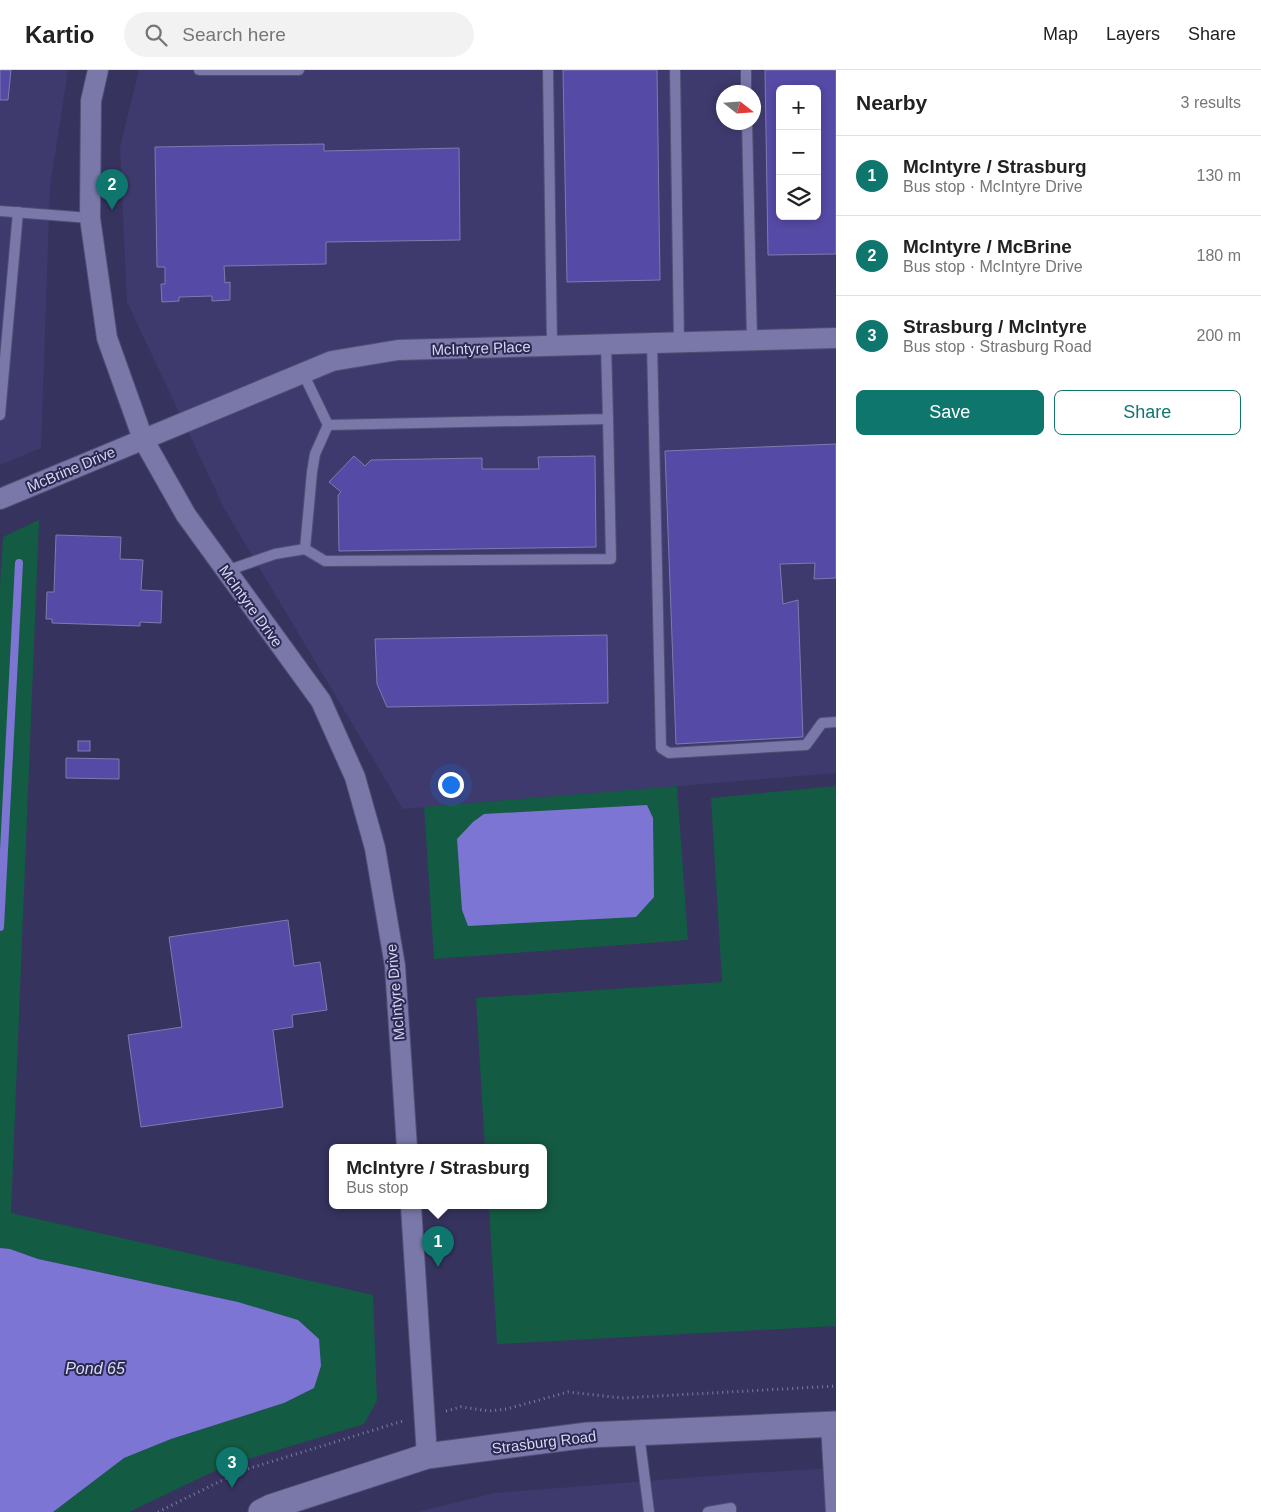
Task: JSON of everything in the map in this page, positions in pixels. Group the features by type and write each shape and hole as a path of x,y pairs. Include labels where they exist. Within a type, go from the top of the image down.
{"street":[{"name":"McIntyre Drive","path":"98,70 91,100 90,218 107,338 143,439 186,515 321,701 355,777 375,848 394,966 407,1144"},
{"name":"McIntyre Place","path":"143,439 332,361 398,350 836,338"},
{"name":"McBrine Drive","path":"0,499 143,439"},
{"path":"410,1209 427,1456"},
{"path":"833,1424 836,1512"},
{"name":"Strasburg Road","path":"261,1512 271,1507 427,1456 588,1435 833,1424"}],"lane":[{"path":"199,70 299,70"},
{"path":"548,70 552,345"},
{"path":"674,70 679,342"},
{"path":"746,70 746,85"},
{"path":"747,130 752,340"},
{"path":"0,211 90,218"},
{"path":"0,415 3,342 18,212"},
{"path":"652,343 661,748 669,753 806,745 822,724 836,722"},
{"path":"226,571 275,554 305,549 325,561 611,559 606,344"},
{"path":"303,373 328,425 315,454 305,549"},
{"path":"328,425 608,419"},
{"path":"639,1433 649,1512"},
{"path":"708,1512 731,1508 731,1512"}],"path":[{"path":"461,1407 489,1411 507,1409 568,1392 622,1398 836,1386"},
{"path":"158,1512 241,1471 395,1423"}],"shaded area":[{"path":"0,70 68,70 50,187 41,448 0,465"},
{"path":"139,70 836,70 836,773 403,809 225,510 127,302 120,147"},
{"path":"836,1468 836,1512 417,1512 494,1493"}],"green space":[{"path":"39,520 11,1213 373,1295 377,1401 364,1424 225,1466 129,1512 53,1512 124,1458 171,1439 284,1403 314,1388 238,1302 38,1259 10,1249 0,1248 0,585 3,537"},
{"path":"677,786 688,940 434,959 424,807"},
{"path":"836,786 836,1326 497,1344 489,1209 547,1209 547,1144 485,1144 476,998 722,982 711,798"}],"water":[{"path":"647,805 653,818 654,897 636,917 468,926 462,910 457,839 473,822 484,814"},
{"name":"Pond 65","path":"0,1248 10,1249 38,1259 238,1302 298,1320 319,1339 321,1366 314,1388 284,1403 171,1439 124,1458 53,1512 0,1512"}],"building":[{"path":"0,70 11,70 8,100 0,100"},
{"path":"563,70 657,70 660,280 567,282"},
{"path":"765,70 836,70 836,254 768,255"},
{"path":"324,144 324,151 459,148 460,240 326,242 326,264 224,266 225,283 230,282 230,300 212,301 212,296 179,297 179,301 162,302 161,284 165,284 165,267 157,267 155,147"},
{"path":"836,444 836,578 814,579 815,563 780,564 783,604 798,600 803,737 676,744 665,451"},
{"path":"354,456 365,466 371,460 482,458 482,469 539,469 538,457 595,456 596,547 339,551 338,495 341,492 329,482"},
{"path":"56,535 121,537 120,559 143,560 141,590 162,591 161,623 140,622 140,626 52,623 52,619 46,619 47,592 54,592"},
{"path":"607,635 608,703 387,707 377,684 375,639"},
{"path":"78,741 90,741 90,751 78,751"},
{"path":"66,758 119,759 119,779 66,778"},
{"path":"288,920 294,966 320,962 327,1010 292,1015 293,1027 273,1030 283,1107 141,1127 128,1035 182,1027 169,937"}],"waterway":[{"path":"0,927 19,563"}],"place":[{"name":"McIntyre / McBrine","path":"112,210"},
{"name":"McIntyre / Strasburg","path":"438,1267"},
{"name":"Strasburg / McIntyre","path":"232,1488"}]}
